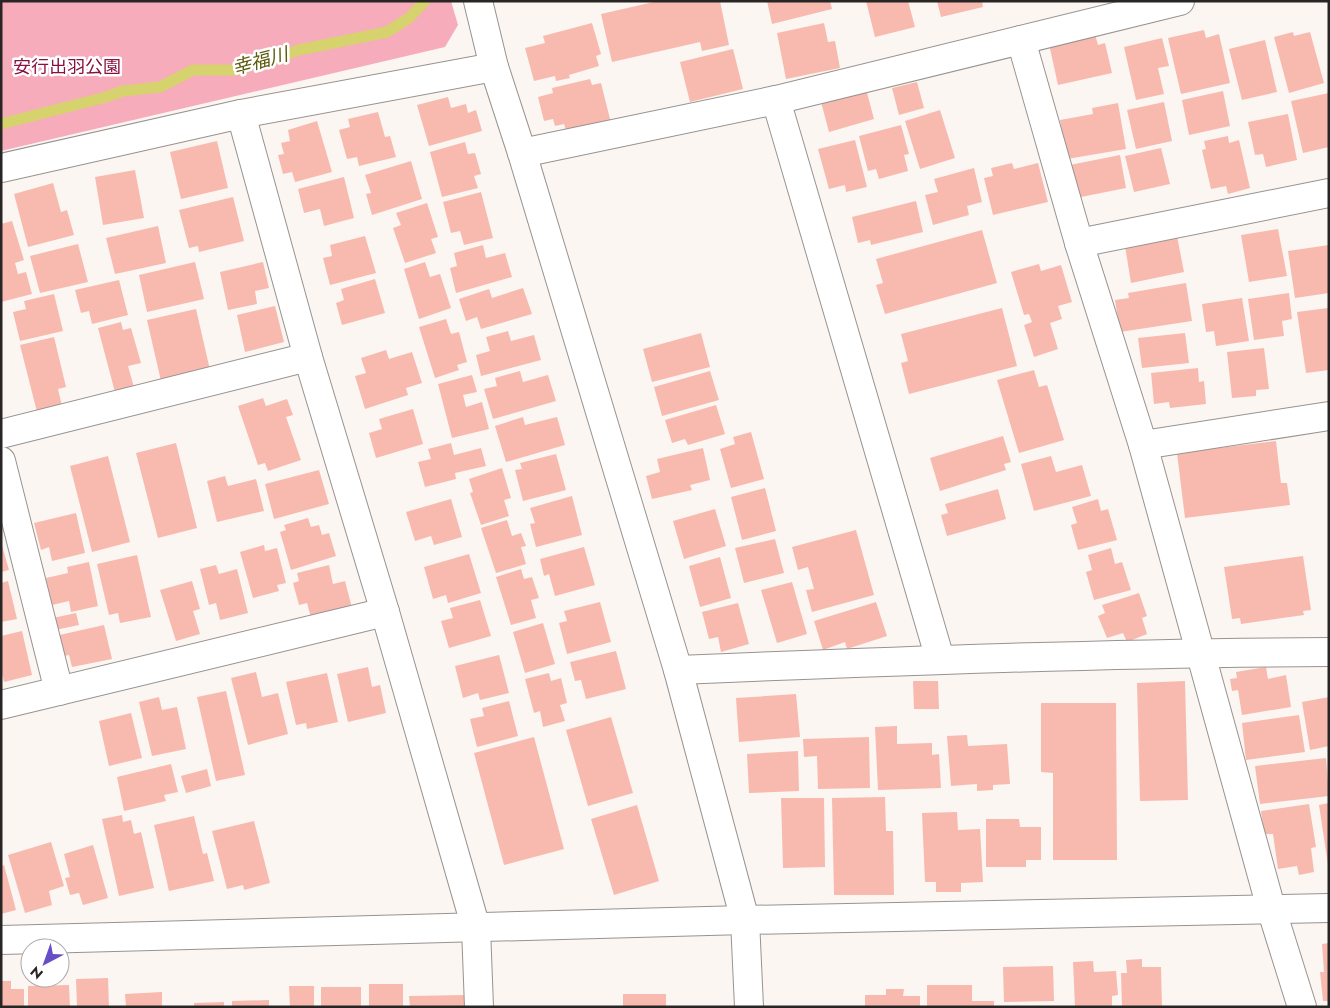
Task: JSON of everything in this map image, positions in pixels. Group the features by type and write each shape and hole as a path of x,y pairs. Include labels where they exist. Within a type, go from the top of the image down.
{"street":[{"path":"478,1 494,67 522,153 678,670 745,920 749,1007"},
{"path":"522,153 776,100 1180,1"},
{"path":"1021,40 1079,243 1143,445 1271,908 1302,1007"},
{"path":"1,168 241,114 494,67"},
{"path":"776,100 940,659"},
{"path":"241,114 308,357 385,612 476,928 479,1007"},
{"path":"1079,243 1329,193"},
{"path":"1,434 308,357"},
{"path":"1143,445 1329,416"},
{"path":"1,461 59,691"},
{"path":"1,705 385,612"},
{"path":"678,670 940,659 1200,652 1329,652"},
{"path":"1,940 745,920 1329,908"}],"green space":[{"name":"安行出羽公園","path":"1,1 451,1 458,25 445,47 1,151"}],"building":[{"path":"658,1 720,1 729,45 702,51 700,42 612,62 601,14"},
{"path":"767,1 830,1 832,9 772,24"},
{"path":"866,1 908,1 915,27 875,37"},
{"path":"937,1 982,1 983,7 941,17"},
{"path":"592,23 601,54 596,56 599,66 569,75 570,78 556,81 555,76 534,81 525,48 545,43 543,36"},
{"path":"824,23 828,42 835,41 840,68 786,79 777,33"},
{"path":"1204,30 1206,38 1219,34 1230,83 1181,94 1168,38"},
{"path":"1293,32 1294,36 1310,32 1324,83 1289,93 1274,37"},
{"path":"1095,34 1098,45 1105,43 1112,73 1058,85 1049,44"},
{"path":"1162,38 1169,66 1158,68 1164,94 1136,100 1124,47"},
{"path":"1265,40 1277,92 1242,100 1229,49"},
{"path":"733,49 743,89 690,102 680,62"},
{"path":"590,79 592,85 601,83 611,123 567,134 564,124 555,126 553,119 544,121 538,97 553,93 552,88"},
{"path":"917,82 924,108 899,115 892,88"},
{"path":"866,89 874,119 829,132 821,102"},
{"path":"1223,91 1230,126 1189,135 1182,100"},
{"path":"1329,93 1329,147 1303,153 1291,101"},
{"path":"448,97 451,108 466,104 468,113 476,110 482,131 429,146 417,105"},
{"path":"1164,102 1172,141 1136,149 1127,110"},
{"path":"1118,103 1126,149 1067,159 1060,120 1093,114 1092,108"},
{"path":"940,110 955,158 920,169 905,121"},
{"path":"378,112 385,137 390,136 396,157 359,166 357,157 347,159 339,130 350,127 348,119"},
{"path":"1288,114 1297,160 1266,167 1263,154 1255,155 1248,122"},
{"path":"317,121 332,172 295,182 292,172 283,174 278,155 284,154 281,143 290,141 288,130"},
{"path":"901,125 909,154 904,155 908,171 879,179 876,169 868,171 859,136"},
{"path":"1228,136 1229,143 1239,140 1250,188 1228,194 1226,186 1211,189 1202,150 1206,149 1204,141"},
{"path":"855,140 867,187 846,192 845,185 829,189 818,149"},
{"path":"217,141 228,188 181,199 170,152"},
{"path":"465,142 468,154 475,153 481,174 474,176 478,188 442,197 430,152"},
{"path":"1161,148 1170,184 1134,192 1125,156"},
{"path":"1120,155 1126,188 1076,198 1070,165"},
{"path":"411,161 422,199 372,215 366,194 371,193 365,175"},
{"path":"1012,163 1014,169 1038,163 1048,202 993,215 984,178 993,176 991,168"},
{"path":"974,168 982,202 967,206 969,215 933,225 925,195 938,192 934,179"},
{"path":"135,170 144,218 103,225 95,177"},
{"path":"344,177 354,218 324,226 320,209 304,213 298,189"},
{"path":"53,183 61,212 67,210 74,235 28,247 14,194"},
{"path":"481,192 493,238 464,245 460,231 451,233 443,202"},
{"path":"233,197 244,241 199,252 198,246 189,248 179,210"},
{"path":"916,201 923,232 871,245 870,240 858,243 852,217"},
{"path":"427,203 438,237 431,239 436,253 405,263 393,228 401,225 396,213"},
{"path":"12,221 24,260 15,263 18,274 26,272 32,294 1,302 1,224"},
{"path":"158,226 166,263 115,274 106,238"},
{"path":"1278,229 1287,276 1249,282 1241,235"},
{"path":"982,230 997,283 885,314 876,285 883,283 876,259"},
{"path":"365,236 376,273 330,285 323,258 332,256 330,245"},
{"path":"1177,236 1184,272 1131,283 1125,246"},
{"path":"78,244 88,282 40,293 30,256"},
{"path":"483,245 486,258 505,253 512,277 456,293 450,268 457,266 454,253"},
{"path":"1329,245 1329,293 1295,298 1288,251"},
{"path":"195,262 204,299 147,312 139,275"},
{"path":"263,262 269,288 255,291 257,304 228,310 220,272"},
{"path":"425,262 430,277 440,274 451,308 419,319 404,269"},
{"path":"1039,264 1041,271 1061,265 1072,302 1058,306 1062,319 1050,323 1058,349 1034,357 1024,325 1032,322 1029,314 1024,315 1011,272"},
{"path":"375,279 385,313 342,325 336,303 344,300 341,289"},
{"path":"119,280 128,315 92,324 89,311 81,313 75,290"},
{"path":"1186,283 1192,321 1120,332 1115,300 1129,298 1128,293"},
{"path":"523,288 532,314 481,329 477,317 466,321 459,299 489,289 492,298"},
{"path":"1289,293 1292,319 1282,321 1284,336 1254,340 1248,299"},
{"path":"54,294 63,331 20,341 13,312 26,309 24,301"},
{"path":"1242,298 1249,341 1216,346 1214,331 1206,332 1202,304"},
{"path":"275,306 284,342 245,352 237,315"},
{"path":"1002,308 1017,366 909,394 901,363 908,361 901,334"},
{"path":"1328,308 1329,370 1306,373 1297,312"},
{"path":"196,309 210,370 161,381 147,320"},
{"path":"446,319 451,334 459,332 467,362 457,365 459,370 435,378 419,327"},
{"path":"121,322 123,330 131,328 141,363 128,366 135,391 116,396 98,328"},
{"path":"508,331 511,341 534,335 541,360 481,376 476,355 490,351 486,337"},
{"path":"701,333 710,367 652,382 643,349"},
{"path":"1185,333 1189,363 1142,368 1138,338"},
{"path":"54,337 66,387 58,389 62,406 37,412 20,345"},
{"path":"1264,348 1269,389 1256,390 1256,396 1232,398 1227,352"},
{"path":"386,350 389,359 412,352 422,383 406,388 408,395 365,409 355,376 366,373 361,358"},
{"path":"1198,368 1199,382 1204,381 1206,404 1170,408 1169,402 1154,404 1151,373"},
{"path":"1034,370 1039,387 1047,385 1064,440 1019,453 997,380"},
{"path":"520,371 523,382 548,375 556,401 493,419 484,389 497,386 495,378"},
{"path":"710,371 719,400 662,416 654,387"},
{"path":"472,375 477,392 463,395 466,407 482,402 489,429 452,438 438,384"},
{"path":"263,398 266,406 287,399 293,415 286,417 301,460 268,471 265,463 258,465 238,406"},
{"path":"716,405 725,434 688,445 685,439 672,443 665,420"},
{"path":"413,409 423,444 376,458 369,433 382,429 379,419"},
{"path":"523,417 525,425 557,417 565,445 506,462 495,426"},
{"path":"751,432 764,479 731,488 720,449 735,444 733,437"},
{"path":"1003,436 1011,462 1004,464 1006,470 940,491 930,458"},
{"path":"1276,441 1281,483 1287,483 1290,505 1185,518 1177,453"},
{"path":"176,443 197,528 158,538 136,453"},
{"path":"451,443 454,455 481,448 486,466 455,473 456,479 425,487 418,462 431,459 428,449"},
{"path":"703,448 710,480 690,485 692,490 652,499 646,476 660,472 657,459"},
{"path":"556,454 566,490 523,501 515,470 522,469 520,463"},
{"path":"108,456 130,542 92,552 70,466"},
{"path":"1051,456 1056,472 1082,465 1091,496 1034,511 1021,464"},
{"path":"502,468 511,498 504,500 509,516 481,525 470,493 473,492 469,479"},
{"path":"319,470 329,504 274,519 265,484"},
{"path":"225,476 228,486 256,479 264,511 217,522 207,481"},
{"path":"765,488 776,531 742,540 731,497"},
{"path":"998,489 1006,519 947,536 941,515 948,513 945,504"},
{"path":"572,496 582,535 536,547 530,524 535,523 530,508"},
{"path":"451,499 462,537 434,545 431,536 415,541 406,512"},
{"path":"1098,499 1101,511 1108,509 1117,540 1078,550 1071,525 1077,523 1072,507"},
{"path":"715,509 726,546 684,559 673,521"},
{"path":"76,513 85,553 52,561 49,547 41,550 34,523"},
{"path":"308,518 311,527 319,525 322,535 329,533 336,556 291,570 280,532 286,530 284,525"},
{"path":"507,520 512,536 521,533 526,546 521,547 526,564 496,573 481,528"},
{"path":"856,530 874,595 812,612 806,590 814,589 808,567 798,570 792,547"},
{"path":"775,539 784,573 744,583 735,548"},
{"path":"1,542 9,570 1,572"},
{"path":"264,545 265,551 277,548 286,583 277,585 279,591 253,598 240,552"},
{"path":"584,547 595,585 555,596 549,574 544,576 540,559"},
{"path":"1111,548 1115,564 1122,562 1131,590 1094,600 1086,572 1092,570 1088,555"},
{"path":"469,554 481,593 448,603 446,595 433,599 424,567"},
{"path":"137,555 151,617 120,623 118,613 109,615 97,564"},
{"path":"1303,556 1311,610 1303,611 1304,615 1241,624 1240,618 1232,619 1224,567"},
{"path":"720,557 731,598 700,607 689,566"},
{"path":"89,562 98,606 71,612 69,601 52,605 46,578 68,573 67,567"},
{"path":"216,565 219,574 237,569 248,613 220,620 216,603 209,605 200,569"},
{"path":"329,565 333,584 345,581 352,608 311,618 307,603 299,605 293,583 299,581 297,573"},
{"path":"521,569 524,579 532,577 539,598 531,600 536,618 511,625 496,577"},
{"path":"8,581 17,619 1,622 1,583"},
{"path":"192,581 200,609 193,611 200,634 176,641 160,590"},
{"path":"792,582 807,634 777,643 761,590"},
{"path":"1139,593 1147,616 1142,618 1147,634 1127,642 1123,633 1107,638 1098,616 1105,613 1102,605"},
{"path":"480,600 491,636 449,648 441,621 453,618 450,608"},
{"path":"600,602 611,642 567,654 559,623 567,621 564,611"},
{"path":"876,602 887,636 847,649 845,642 823,650 814,621"},
{"path":"738,603 749,644 721,652 718,637 709,639 702,612"},
{"path":"76,613 79,625 55,630 53,618"},
{"path":"543,623 555,664 525,673 513,632"},
{"path":"104,625 112,659 72,667 69,655 59,657 55,636"},
{"path":"22,631 32,675 4,682 1,668 1,636"},
{"path":"616,651 626,689 586,699 581,680 575,681 570,662"},
{"path":"499,655 509,693 480,700 478,693 463,698 455,666"},
{"path":"368,667 372,687 380,685 386,713 348,722 337,674"},
{"path":"1266,667 1268,679 1286,675 1291,707 1242,715 1238,690 1232,691 1230,679 1237,678 1236,672"},
{"path":"256,672 262,697 278,693 288,734 248,745 231,678"},
{"path":"327,673 338,722 307,729 306,723 296,725 286,682"},
{"path":"549,673 551,681 561,678 567,703 560,705 565,721 543,727 540,711 534,713 525,679"},
{"path":"913,681 938,681 939,709 914,709"},
{"path":"1185,681 1188,800 1140,801 1137,683"},
{"path":"226,691 245,775 216,781 197,697"},
{"path":"796,694 800,737 739,742 736,698"},
{"path":"159,697 162,710 177,707 186,749 152,756 139,702"},
{"path":"1329,697 1329,746 1310,750 1302,702"},
{"path":"509,701 518,736 477,747 470,719 484,716 482,708"},
{"path":"1041,703 1116,703 1117,860 1053,860 1053,773 1041,772"},
{"path":"131,713 142,758 109,766 99,721"},
{"path":"1299,715 1305,752 1246,760 1242,723"},
{"path":"611,717 633,793 588,806 566,730"},
{"path":"897,726 897,744 932,743 932,755 939,754 941,788 878,790 875,727"},
{"path":"967,735 968,746 1007,744 1010,784 993,785 993,790 977,791 977,784 951,786 947,736"},
{"path":"534,737 564,849 504,865 474,753"},
{"path":"869,737 870,788 818,789 817,756 804,757 803,739"},
{"path":"798,751 799,791 749,793 747,754"},
{"path":"1326,758 1329,796 1260,804 1255,766"},
{"path":"171,764 178,792 164,795 166,801 124,811 117,777"},
{"path":"207,769 211,786 186,793 181,776"},
{"path":"885,797 886,831 893,831 894,895 834,895 832,798"},
{"path":"781,798 824,798 825,867 783,868"},
{"path":"1329,803 1329,865 1328,865 1319,805"},
{"path":"1309,804 1316,847 1311,848 1314,872 1299,875 1297,866 1278,869 1273,834 1264,834 1261,811"},
{"path":"637,805 659,881 614,895 591,819"},
{"path":"957,812 958,830 980,829 983,882 961,883 961,892 936,892 936,882 925,882 922,813"},
{"path":"122,815 123,822 131,820 134,834 141,832 154,888 119,896 102,819"},
{"path":"194,816 203,854 207,853 214,881 169,891 154,825"},
{"path":"986,819 1019,819 1020,827 1041,827 1041,860 1026,860 1026,867 986,867"},
{"path":"254,821 270,883 244,890 243,885 227,889 212,831"},
{"path":"51,842 64,886 49,891 52,905 25,913 8,855"},
{"path":"93,845 108,898 83,905 79,893 70,895 65,878 70,877 64,854"},
{"path":"4,865 16,910 1,914 1,866"},
{"path":"1329,943 1329,1001 1323,1001 1320,972 1324,972 1322,944"},
{"path":"1142,959 1142,967 1161,967 1162,1007 1122,1007 1121,973 1127,973 1126,960"},
{"path":"1093,961 1094,972 1116,971 1118,995 1112,996 1112,1007 1075,1007 1073,962"},
{"path":"1053,966 1054,1001 1004,1002 1003,967"},
{"path":"108,978 109,1007 77,1007 76,979"},
{"path":"1,981 11,981 11,989 24,989 24,1007 1,1007"},
{"path":"369,984 403,984 403,1007 369,1007"},
{"path":"927,985 972,985 972,1001 994,1001 994,1007 927,1007"},
{"path":"289,986 314,986 314,1007 290,1007"},
{"path":"321,987 361,987 361,1007 321,1007"},
{"path":"28,988 69,988 70,1007 28,1007"},
{"path":"886,989 904,989 903,996 920,996 920,1007 865,1007 865,995 886,995"},
{"path":"162,992 162,1007 126,1007 125,994"},
{"path":"623,994 666,994 666,1007 623,1007"},
{"path":"466,995 466,1007 410,1007 409,996"},
{"path":"269,1000 269,1007 232,1007 232,1001"},
{"path":"224,1002 224,1007 194,1007 194,1003"}],"waterway":[{"name":"幸福川","path":"1,124 123,91 160,87 193,70 236,70 299,50 387,32 409,18 425,1"}]}
